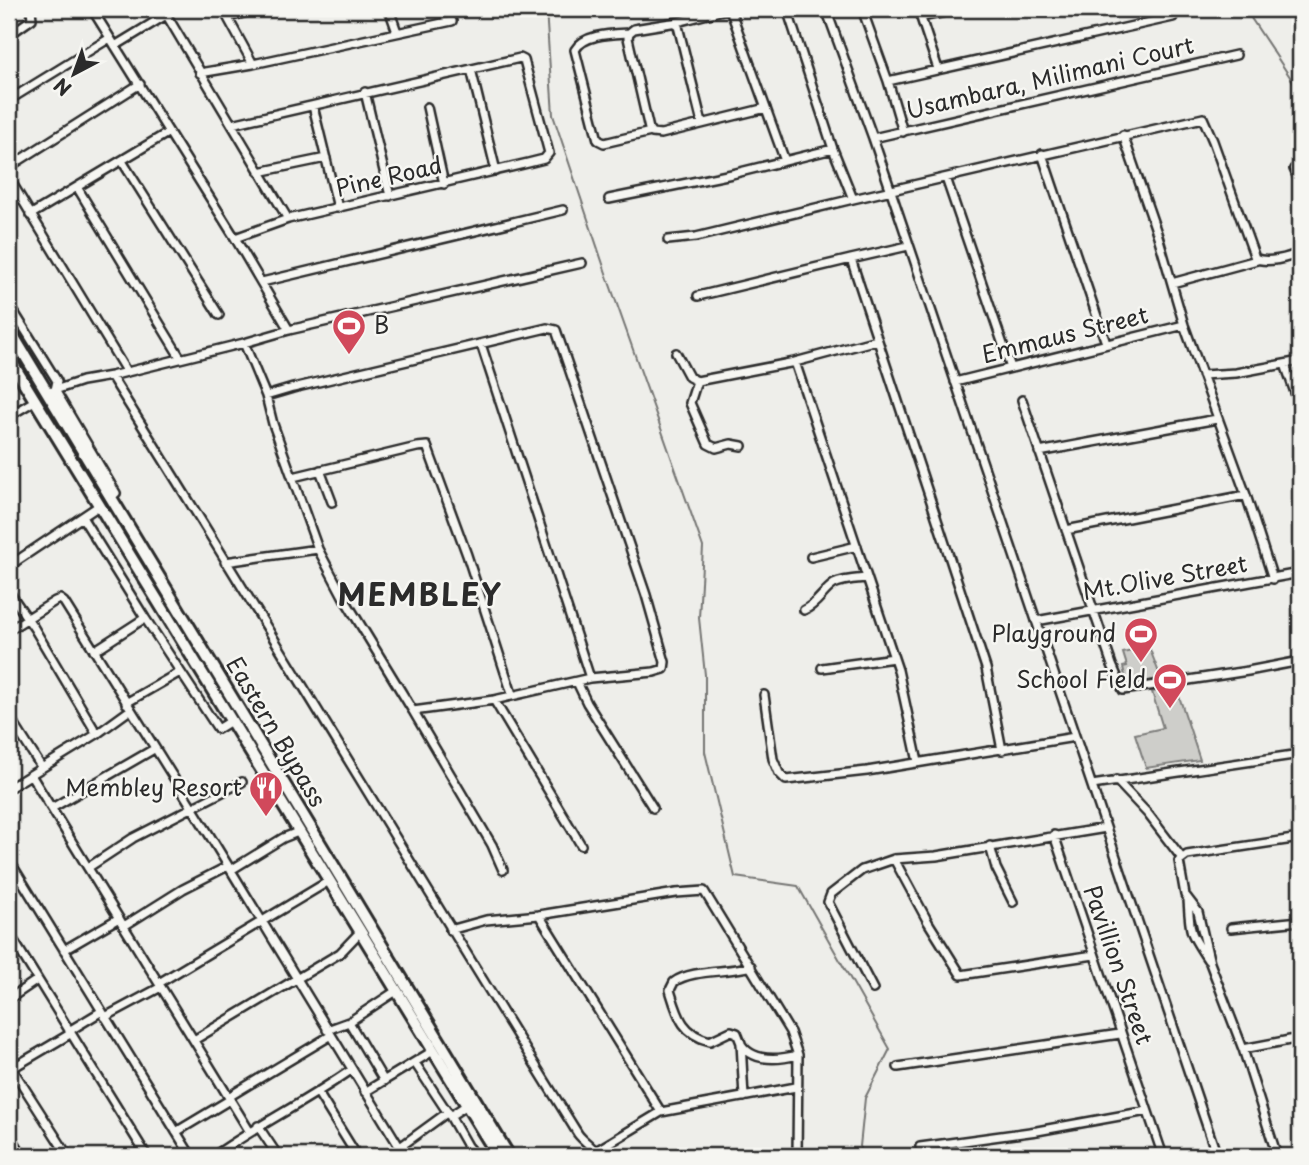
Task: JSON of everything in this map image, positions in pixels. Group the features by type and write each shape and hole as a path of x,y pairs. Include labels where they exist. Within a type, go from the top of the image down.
{"main road":[{"name":"Eastern Bypass","path":"9,329 52,391 69,429 110,498 509,1156"},
{"name":"Eastern Bypass","path":"9,358 498,1156"},
{"path":"57,436 69,429"}],"street":[{"path":"9,35 32,19 31,9"},
{"path":"92,9 289,330"},
{"path":"223,9 253,64"},
{"path":"229,18 258,9"},
{"path":"389,9 397,32"},
{"path":"766,108 661,134 651,132 604,143 598,140 575,50 579,44 598,36 629,33 634,29 729,9 766,108 785,161"},
{"path":"787,9 833,149 853,199"},
{"path":"826,9 873,138 1217,1156"},
{"path":"862,9 903,132"},
{"path":"918,9 938,69"},
{"path":"921,18 960,9"},
{"path":"115,46 164,12 288,219"},
{"path":"888,81 1173,16"},
{"path":"200,73 452,21"},
{"path":"677,22 702,123"},
{"path":"629,33 651,132"},
{"path":"9,100 110,38"},
{"name":"Usambara, Milimani Court","path":"873,138 1236,55"},
{"name":"Pine Road","path":"235,238 288,219 544,159 550,153 524,60 520,58 471,69"},
{"path":"232,124 471,69 496,171"},
{"path":"9,167 140,84"},
{"path":"365,92 390,196"},
{"path":"313,106 338,208"},
{"path":"427,107 444,184"},
{"path":"668,240 696,237 1204,118 1257,260"},
{"path":"30,215 169,132"},
{"path":"1123,135 1184,325 1246,495 1273,579"},
{"path":"609,199 833,149"},
{"path":"1042,155 1106,343"},
{"path":"259,172 326,158"},
{"path":"122,161 219,314"},
{"path":"1294,169 1300,183"},
{"path":"9,178 126,371"},
{"path":"946,178 1011,368"},
{"path":"77,187 180,357"},
{"path":"262,282 563,210"},
{"path":"698,296 908,246"},
{"path":"1171,283 1257,260 1269,260 1300,252"},
{"path":"851,258 986,667 1002,750"},
{"path":"52,391 82,381 289,330 582,262"},
{"path":"10,308 57,381 52,391"},
{"name":"Emmaus Street","path":"955,382 1184,325"},
{"path":"266,397 293,388 547,328 556,330 646,596 663,655 664,668 654,672 590,678 494,700 413,711"},
{"path":"676,353 689,377 696,381 795,362 877,340"},
{"path":"244,343 266,397 273,424 318,549 344,598 492,845 503,870"},
{"path":"481,344 590,678"},
{"path":"1202,375 1236,373 1300,360"},
{"path":"795,362 894,658 918,762"},
{"path":"1285,364 1300,407"},
{"path":"111,376 450,930 578,1134 597,1154 661,1112 796,1087"},
{"path":"696,381 690,403 708,444 716,448 731,444 742,446"},
{"path":"52,391 116,493 110,498"},
{"path":"9,416 36,400"},
{"path":"1022,400 1123,690 1300,661"},
{"path":"1039,452 1217,419"},
{"path":"293,477 417,446 427,446 467,555 512,694"},
{"path":"320,470 332,502"},
{"path":"1066,530 1246,495"},
{"path":"9,566 100,505"},
{"path":"82,517 218,729 231,721"},
{"path":"811,557 857,547"},
{"path":"225,562 318,549"},
{"path":"1298,573 1300,585"},
{"name":"Mt.Olive Street","path":"1036,621 1298,573"},
{"path":"804,610 835,584 849,579 867,578"},
{"path":"9,592 97,734"},
{"path":"9,630 60,599 230,868 405,1156"},
{"path":"94,651 145,618"},
{"path":"174,663 189,653"},
{"path":"822,668 894,658"},
{"path":"9,788 97,734 128,707 180,672"},
{"path":"577,682 587,703 653,808"},
{"path":"764,695 773,759 779,774 786,780 867,771 1075,737"},
{"path":"494,700 581,845"},
{"path":"9,716 42,768"},
{"path":"52,808 154,748"},
{"path":"1092,785 1300,754"},
{"path":"31,775 250,1132"},
{"path":"1116,780 1148,814 1181,858"},
{"path":"89,867 133,838 242,782"},
{"path":"873,989 828,900 831,894 862,870 894,859 936,856 1106,828"},
{"path":"64,950 298,832"},
{"name":"Pavillion Street","path":"1054,835 1163,1156"},
{"path":"1181,858 1300,838"},
{"path":"990,846 996,868 1013,902"},
{"path":"1181,858 1179,861 1182,883 1188,899 1198,912 1210,963 1243,1049 1277,1156"},
{"path":"894,859 961,975 1094,955"},
{"path":"9,860 191,1156"},
{"path":"68,1156 10,1068 69,1032 160,985 329,881"},
{"path":"450,930 486,920 704,891 790,1032 798,1055 797,1156"},
{"path":"1188,899 1188,925 1191,934 1210,963"},
{"path":"539,915 661,1112"},
{"path":"1231,928 1300,921"},
{"path":"194,1040 340,953 360,932"},
{"path":"9,933 147,1156"},
{"path":"751,966 677,979 671,987 680,1018 692,1035 710,1041 731,1031 737,1033 747,1052 759,1058 798,1055"},
{"path":"9,999 37,980"},
{"path":"176,1132 396,991"},
{"path":"349,1022 384,1081"},
{"path":"898,1067 1120,1034"},
{"path":"1243,1049 1300,1038"},
{"path":"741,1043 744,1097"},
{"path":"365,1091 433,1051"},
{"path":"415,1063 476,1156"},
{"path":"214,1156 351,1070"},
{"path":"318,1093 357,1156"},
{"path":"400,1147 467,1105"},
{"path":"920,1147 1037,1131 1147,1111"},
{"path":"258,1126 278,1156"},
{"path":"9,1133 23,1156"}],"shaded area":[{"name":"Playground","path":"1149,647 1161,678 1133,685 1126,680 1123,667 1127,666 1123,653"},
{"name":"School Field","path":"1176,687 1200,760 1146,768 1135,734 1163,728 1152,692"}],"waterway":[{"path":"546,9 553,115 703,547 699,618 705,675 705,752 735,877 798,886 890,1049 865,1098 859,1156"},
{"path":"1245,9 1300,92"}],"place":[{"name":"B","path":"349,356"},
{"name":"Playground","path":"1141,664"},
{"name":"School Field","path":"1170,710"},
{"name":"Membley Resort","path":"266,818"}],"district":[{"name":"MEMBLEY","path":"420,596"}]}
